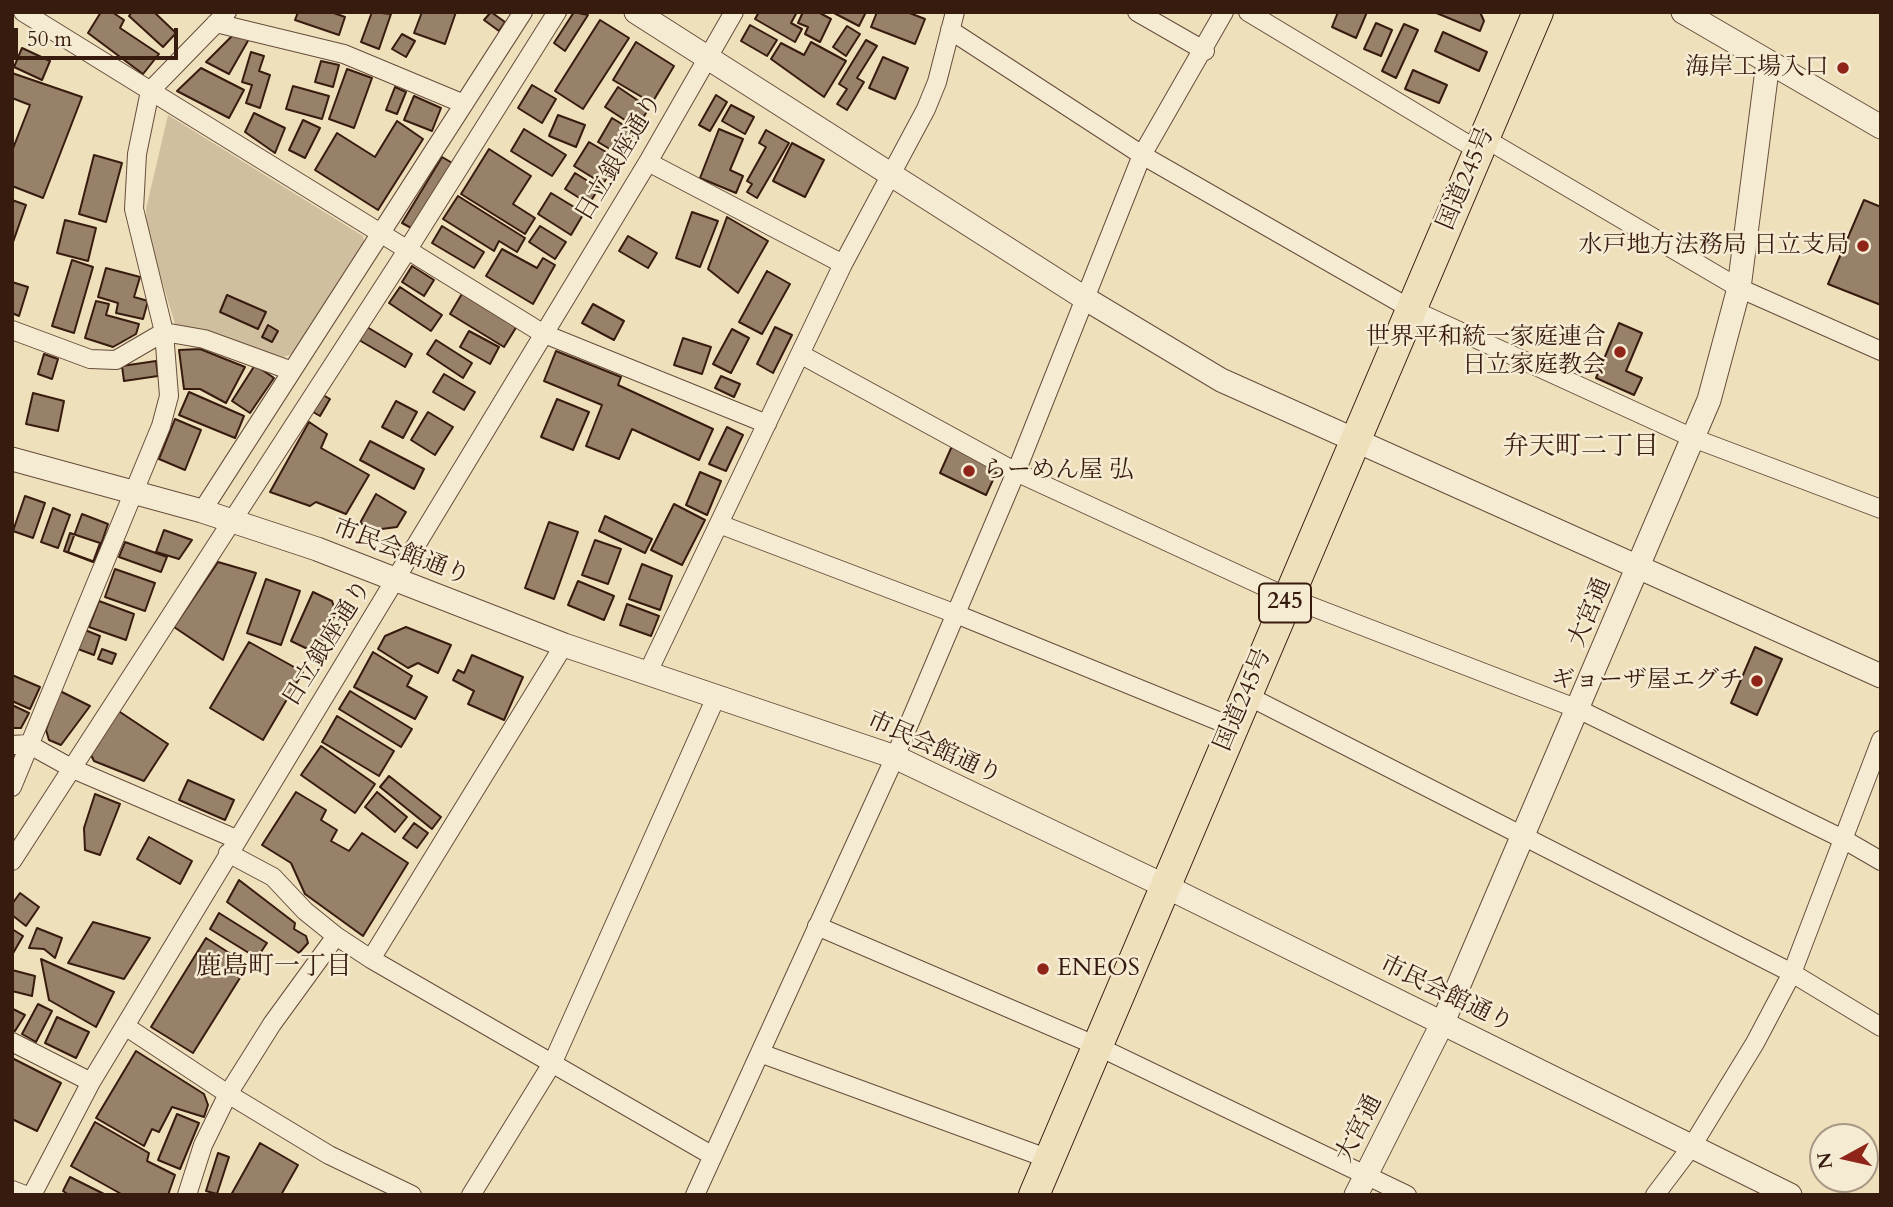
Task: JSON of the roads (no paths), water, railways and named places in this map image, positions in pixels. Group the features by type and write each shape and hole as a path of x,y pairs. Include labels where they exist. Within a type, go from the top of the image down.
{"highway":[{"name":"国道245号","path":"1034,1195 1538,12"}],"street":[{"path":"23,12 542,333 767,424"},
{"path":"202,511 523,12"},
{"path":"12,861 234,521 557,12"},
{"path":"636,12 1086,299 1220,380 1881,676"},
{"name":"日立銀座通り","path":"32,1195 91,1082 542,333 648,162 734,12"},
{"path":"648,672 843,264 926,109 937,82 955,12"},
{"path":"1137,12 1205,51"},
{"path":"695,1195 895,757 1016,472 1142,155 1205,51 1224,12"},
{"path":"1248,12 1739,288 1881,351"},
{"path":"1683,12 1881,127"},
{"path":"12,787 20,744 161,426 169,396 164,332 134,209 136,163 150,91 221,18 344,54 464,104"},
{"path":"950,30 1142,155 1411,309 1693,438 1881,509"},
{"name":"大宮通","path":"1362,1184 1443,1022 1709,400 1739,288 1768,62"},
{"path":"648,162 843,264"},
{"path":"12,330 90,359 116,359 164,332 204,339 292,371"},
{"path":"800,354 1016,472 1287,597 1578,709 1843,839 1881,861"},
{"name":"市民会館通り","path":"12,459 234,521 396,579 564,645 895,757 1443,1022 1790,1195"},
{"path":"719,524 956,614 1233,727"},
{"path":"370,959 564,645"},
{"path":"471,1195 553,1062 717,695"},
{"path":"1246,695 1792,973 1881,1027"},
{"path":"1655,1195 1692,1146 1755,1043 1792,973 1881,740"},
{"path":"20,744 232,846 274,877 305,911 370,959 713,1156"},
{"path":"817,926 1097,1045 1362,1184 1408,1195"},
{"path":"187,1195 203,1145 229,1094 272,1024 336,936"},
{"path":"125,1026 229,1094 330,1155 412,1195"},
{"path":"12,1042 91,1082"},
{"path":"760,1053 1049,1159"},
{"path":"12,1190 25,1195"}],"place":[{"name":"海岸工場入口","path":"1843,68"},
{"name":"水戸地方法務局 日立支局","path":"1863,246"},
{"name":"世界平和統一家庭連合 日立家庭教会","path":"1620,352"},
{"name":"らーめん屋 弘","path":"969,471"},
{"name":"ギョーザ屋エグチ","path":"1757,681"},
{"name":"ENEOS","path":"1043,969"}],"district":[{"name":"弁天町二丁目","path":"1581,448"},
{"name":"鹿島町一丁目","path":"274,968"}]}
